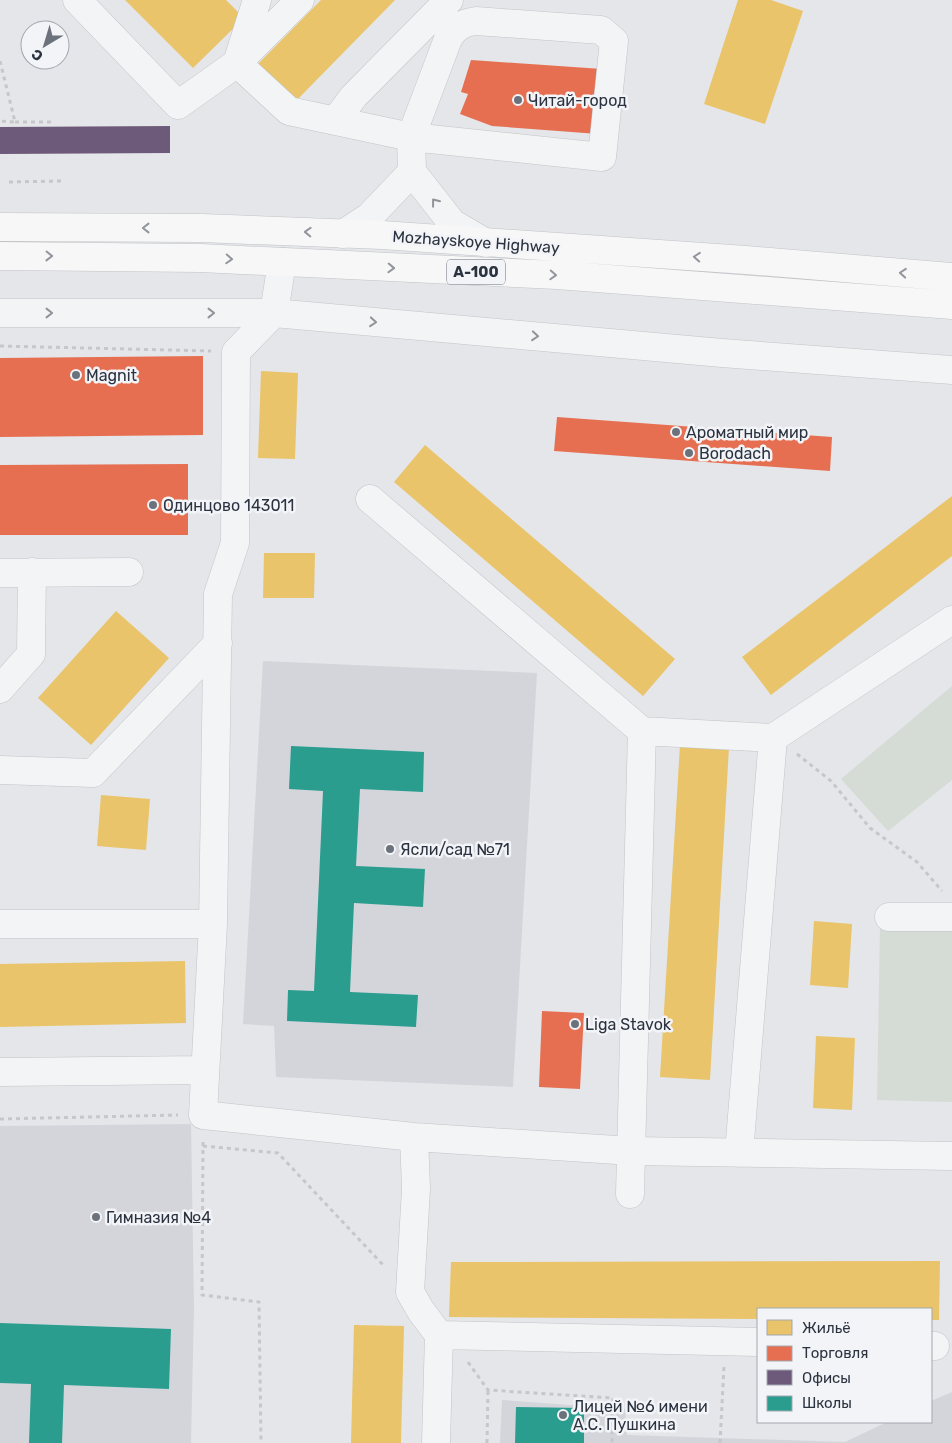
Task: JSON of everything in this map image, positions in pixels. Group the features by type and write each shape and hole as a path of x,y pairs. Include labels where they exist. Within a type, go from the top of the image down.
{"main road":[{"name":"Mozhayskoye Highway","path":"0,227 201,228 343,234 746,260 952,277"},
{"name":"Mozhayskoye Highway","path":"0,256 200,258 557,275 952,305"}],"street":[{"path":"77,0 178,105 237,64 300,0"},
{"path":"237,64 257,0"},
{"path":"335,121 354,96 448,0"},
{"path":"237,64 289,111 411,137 602,158 614,41 601,30 476,21 464,23 454,29 448,39 411,137 412,172 452,223 486,243"},
{"path":"343,234 370,217 412,172"},
{"path":"282,262 274,313 236,352 235,543 218,594 213,924 202,1115 414,1136 632,1151 952,1156"},
{"path":"0,313 274,313 722,353 952,370"},
{"path":"370,499 642,731 774,737 952,620"},
{"path":"0,689 31,654 32,572"},
{"path":"0,573 129,572"},
{"path":"0,770 93,773 218,643"},
{"path":"630,1194 642,731"},
{"path":"739,1153 774,737"},
{"path":"890,917 949,907"},
{"path":"0,924 213,924"},
{"path":"0,1072 205,1070"},
{"path":"414,1136 416,1189 410,1292 421,1311 444,1335 757,1342"},
{"path":"436,1443 444,1335"}],"path":[{"path":"0,61 15,122"},
{"path":"0,121 53,122"},
{"path":"10,182 62,181"},
{"path":"64,338 65,347"},
{"path":"0,346 236,352"},
{"path":"774,737 831,781 870,828 917,862 949,907"},
{"path":"0,1119 202,1115 202,1295 259,1302 261,1443"},
{"path":"203,1146 278,1153 356,1238 410,1292"},
{"path":"444,1335 488,1390 487,1443"},
{"path":"720,1443 726,1341"},
{"path":"488,1390 613,1398 612,1443"}],"shaded area":[{"name":"Ясли/сад №71","path":"263,661 537,673 513,1087 276,1077 274,1026 243,1024"},
{"path":"952,686 952,780 888,831 841,779"},
{"path":"880,924 952,925 952,1102 877,1100"},
{"name":"Гимназия №4","path":"191,1124 194,1307 191,1443 0,1443 0,1126"},
{"name":"Лицей №6 имени А.С. Пушкина","path":"952,1392 952,1443 500,1443 502,1400 625,1409 627,1435 845,1442 885,1423 932,1423 932,1401"}],"building: Жильё":[{"path":"125,0 226,0 244,18 193,68"},
{"path":"321,0 395,0 292,105 256,66"},
{"path":"738,0 771,0 803,11 765,124 704,104"},
{"path":"261,371 298,373 295,459 258,458"},
{"path":"425,445 675,659 643,696 394,482"},
{"path":"952,496 952,556 771,695 742,657"},
{"path":"264,553 315,553 314,598 263,598"},
{"path":"116,611 169,658 91,745 38,698"},
{"path":"680,745 729,747 710,1080 660,1077"},
{"path":"101,795 150,799 146,850 97,846"},
{"path":"814,921 852,924 848,988 810,985"},
{"path":"185,961 186,1023 0,1027 0,964"},
{"path":"816,1036 855,1038 852,1110 813,1108"},
{"path":"940,1261 939,1320 932,1320 932,1308 757,1308 757,1319 449,1317 451,1262"},
{"path":"354,1325 404,1326 401,1443 351,1443"}],"building: Торговля":[{"path":"471,60 602,69 598,134 492,126 460,114 468,94 461,92"},
{"path":"203,356 203,435 0,437 0,358"},
{"path":"557,417 832,437 830,471 554,451"},
{"path":"188,464 188,535 0,535 0,465"},
{"path":"542,1011 584,1013 580,1089 539,1087"}],"building: Офисы":[{"path":"170,126 170,153 0,154 0,127"}],"building: Школы":[{"path":"291,746 424,752 423,792 360,789 356,866 425,869 423,907 354,903 350,992 418,995 416,1027 287,1021 288,990 314,991 323,791 289,789"},
{"path":"0,1323 171,1329 169,1389 64,1385 62,1443 29,1443 31,1384 0,1383"},
{"path":"516,1407 584,1408 584,1443 515,1443"}],"place":[{"name":"Читай-город","path":"518,100"},
{"name":"Magnit","path":"76,375"},
{"name":"Ароматный мир","path":"676,432"},
{"name":"Borodach","path":"689,453"},
{"name":"Одинцово 143011","path":"153,505"},
{"name":"Ясли/сад №71","path":"390,849"},
{"name":"Liga Stavok","path":"575,1024"},
{"name":"Гимназия №4","path":"96,1217"},
{"name":"Лицей №6 имени А.С. Пушкина","path":"563,1415"}]}
